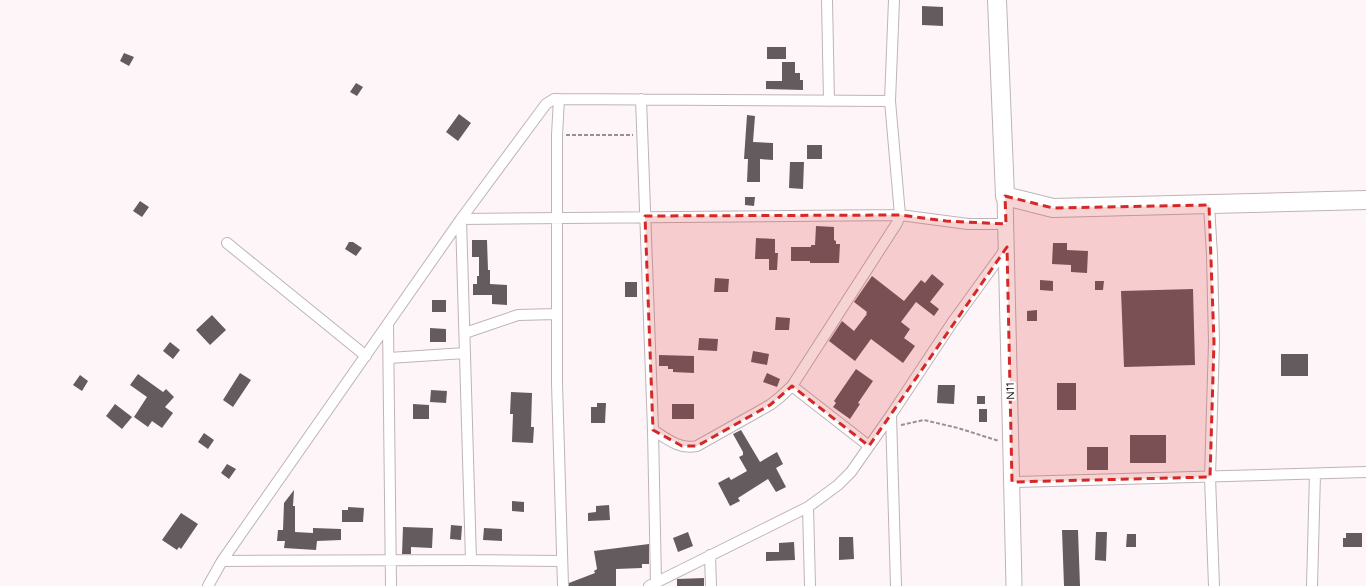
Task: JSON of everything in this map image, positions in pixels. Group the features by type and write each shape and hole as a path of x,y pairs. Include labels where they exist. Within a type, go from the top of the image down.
{"highway":[{"path":"997,0 1005,196 1053,208 1366,200"}],"main road":[{"name":"N11","path":"1005,196 1014,586"}],"street":[{"path":"827,0 829,101"},
{"path":"653,430 682,446 688,448 697,446 770,405 779,398 792,386 897,223 900,215 890,101 894,0"},
{"path":"208,586 222,561 461,218 546,104 554,99 890,101"},
{"path":"559,99 556,217 556,383 562,586"},
{"path":"641,100 644,216 653,430 652,584 808,507 838,485 851,472 952,323 1007,246"},
{"path":"1209,205 1214,342 1210,477 1214,586"},
{"path":"461,218 900,215 968,224 1006,224"},
{"path":"461,218 471,560"},
{"path":"227,243 366,356"},
{"path":"465,333 518,315 556,314"},
{"path":"388,324 391,586"},
{"path":"389,358 465,353"},
{"path":"792,386 869,446"},
{"path":"891,415 896,586"},
{"path":"1012,482 1366,472"},
{"path":"1312,586 1316,474"},
{"path":"808,507 810,586"},
{"path":"710,555 712,586"},
{"path":"222,561 561,561"}],"path":[{"path":"557,135 643,136"},
{"path":"892,427 924,420 958,428 1011,445"}],"highlighted area":[{"path":"1005,196 1053,208 1209,205 1214,342 1210,477 1012,482 1007,247 869,446 792,386 770,405 697,446 682,446 653,430 645,216 900,215 946,221 1006,224"}],"building":[{"path":"922,6 943,7 943,26 922,25"},
{"path":"767,47 786,47 786,59 767,59"},
{"path":"124,53 134,57 129,66 120,61"},
{"path":"782,62 795,62 795,73 800,73 800,80 803,80 803,90 766,89 766,81 782,81"},
{"path":"356,83 363,87 357,96 350,92"},
{"path":"459,114 471,123 458,141 446,132"},
{"path":"747,115 755,116 753,142 773,143 773,160 760,159 760,182 747,182 748,159 744,159"},
{"path":"807,145 822,145 822,159 807,159"},
{"path":"790,162 804,162 803,189 789,188"},
{"path":"745,197 755,197 754,206 745,205"},
{"path":"140,201 149,207 142,217 133,211"},
{"path":"816,226 834,227 834,240 836,241 836,244 840,244 839,263 810,263 810,261 791,261 791,247 811,247 811,245 815,245"},
{"path":"756,238 775,239 775,253 778,253 777,270 769,270 769,259 755,259"},
{"path":"472,240 487,240 490,284 507,285 507,305 492,304 492,295 473,295 473,284 477,284 477,276 479,276 479,257 472,257"},
{"path":"349,242 353,242 362,248 356,256 345,249"},
{"path":"1053,243 1067,243 1067,250 1088,251 1087,273 1071,272 1071,265 1052,264"},
{"path":"932,274 944,284 930,302 939,309 934,316 916,302 901,322 910,329 904,338 915,346 903,363 871,339 855,361 829,341 842,321 854,331 867,314 867,312 854,302 872,276 904,301 921,280 925,283"},
{"path":"715,278 729,279 728,292 714,292"},
{"path":"1040,280 1053,281 1053,291 1040,290"},
{"path":"1095,281 1104,281 1103,290 1095,290"},
{"path":"625,282 637,282 637,297 625,297"},
{"path":"1193,289 1195,365 1124,367 1121,291"},
{"path":"432,300 446,300 446,312 432,312"},
{"path":"1037,310 1037,321 1027,321 1027,311"},
{"path":"212,315 226,330 210,345 196,330"},
{"path":"776,317 790,318 789,330 775,330"},
{"path":"430,328 446,329 446,342 430,342"},
{"path":"699,338 718,339 717,351 698,350"},
{"path":"170,342 180,350 173,359 163,351"},
{"path":"753,351 769,354 767,365 751,362"},
{"path":"1281,354 1308,354 1308,376 1281,376"},
{"path":"659,355 694,356 694,373 673,372 673,369 668,369 668,366 659,366"},
{"path":"856,369 873,381 858,403 860,404 850,419 833,407 836,403 834,401"},
{"path":"240,373 251,380 233,407 223,400"},
{"path":"767,373 780,379 777,387 763,382"},
{"path":"138,374 163,392 166,389 174,397 165,407 173,413 162,428 152,421 148,427 134,417 147,397 130,385"},
{"path":"80,375 88,381 82,391 73,385"},
{"path":"1057,383 1076,383 1076,410 1057,410"},
{"path":"938,385 955,385 954,404 937,403"},
{"path":"431,390 447,391 446,403 430,402"},
{"path":"511,392 532,393 531,427 534,427 533,443 512,442 513,414 510,414"},
{"path":"977,396 985,396 985,404 977,404"},
{"path":"597,403 606,403 605,423 591,423 591,407 597,407"},
{"path":"115,404 132,417 122,429 106,416"},
{"path":"413,404 429,405 429,419 413,419"},
{"path":"672,404 694,404 694,419 672,419"},
{"path":"979,409 987,409 987,422 979,422"},
{"path":"741,430 760,462 777,452 783,464 776,468 786,487 776,492 768,479 738,498 740,501 730,506 718,483 729,477 731,480 747,471 739,457 743,455 743,452 733,434"},
{"path":"204,433 214,440 208,449 198,442"},
{"path":"1130,435 1166,435 1166,463 1130,463"},
{"path":"1087,447 1108,447 1108,470 1087,470"},
{"path":"227,464 236,469 229,479 221,473"},
{"path":"294,490 293,506 295,506 295,532 313,533 313,528 341,529 341,540 317,541 316,550 284,548 285,541 277,541 278,530 283,530 284,503"},
{"path":"512,501 524,502 524,512 512,511"},
{"path":"609,505 610,520 588,521 588,513 596,512 596,506"},
{"path":"348,507 364,508 363,522 342,522 342,510 348,510"},
{"path":"181,513 198,524 181,549 179,547 177,550 162,540"},
{"path":"451,525 462,526 461,540 450,539"},
{"path":"403,527 433,528 432,548 411,547 411,554 402,554"},
{"path":"484,528 502,529 502,541 483,540"},
{"path":"1062,530 1078,530 1080,586 1064,586"},
{"path":"688,532 693,546 678,552 673,538"},
{"path":"1096,532 1107,532 1106,561 1095,560"},
{"path":"1346,533 1362,533 1362,547 1343,547 1343,538 1346,538"},
{"path":"1127,534 1136,534 1136,547 1126,547"},
{"path":"839,537 853,537 854,559 839,560"},
{"path":"794,542 795,560 766,561 766,552 779,552 779,543"},
{"path":"649,544 649,564 642,564 642,568 616,569 616,586 569,586 569,583 595,573 594,571 597,569 594,551"},
{"path":"704,578 704,586 677,586 677,579"}]}
